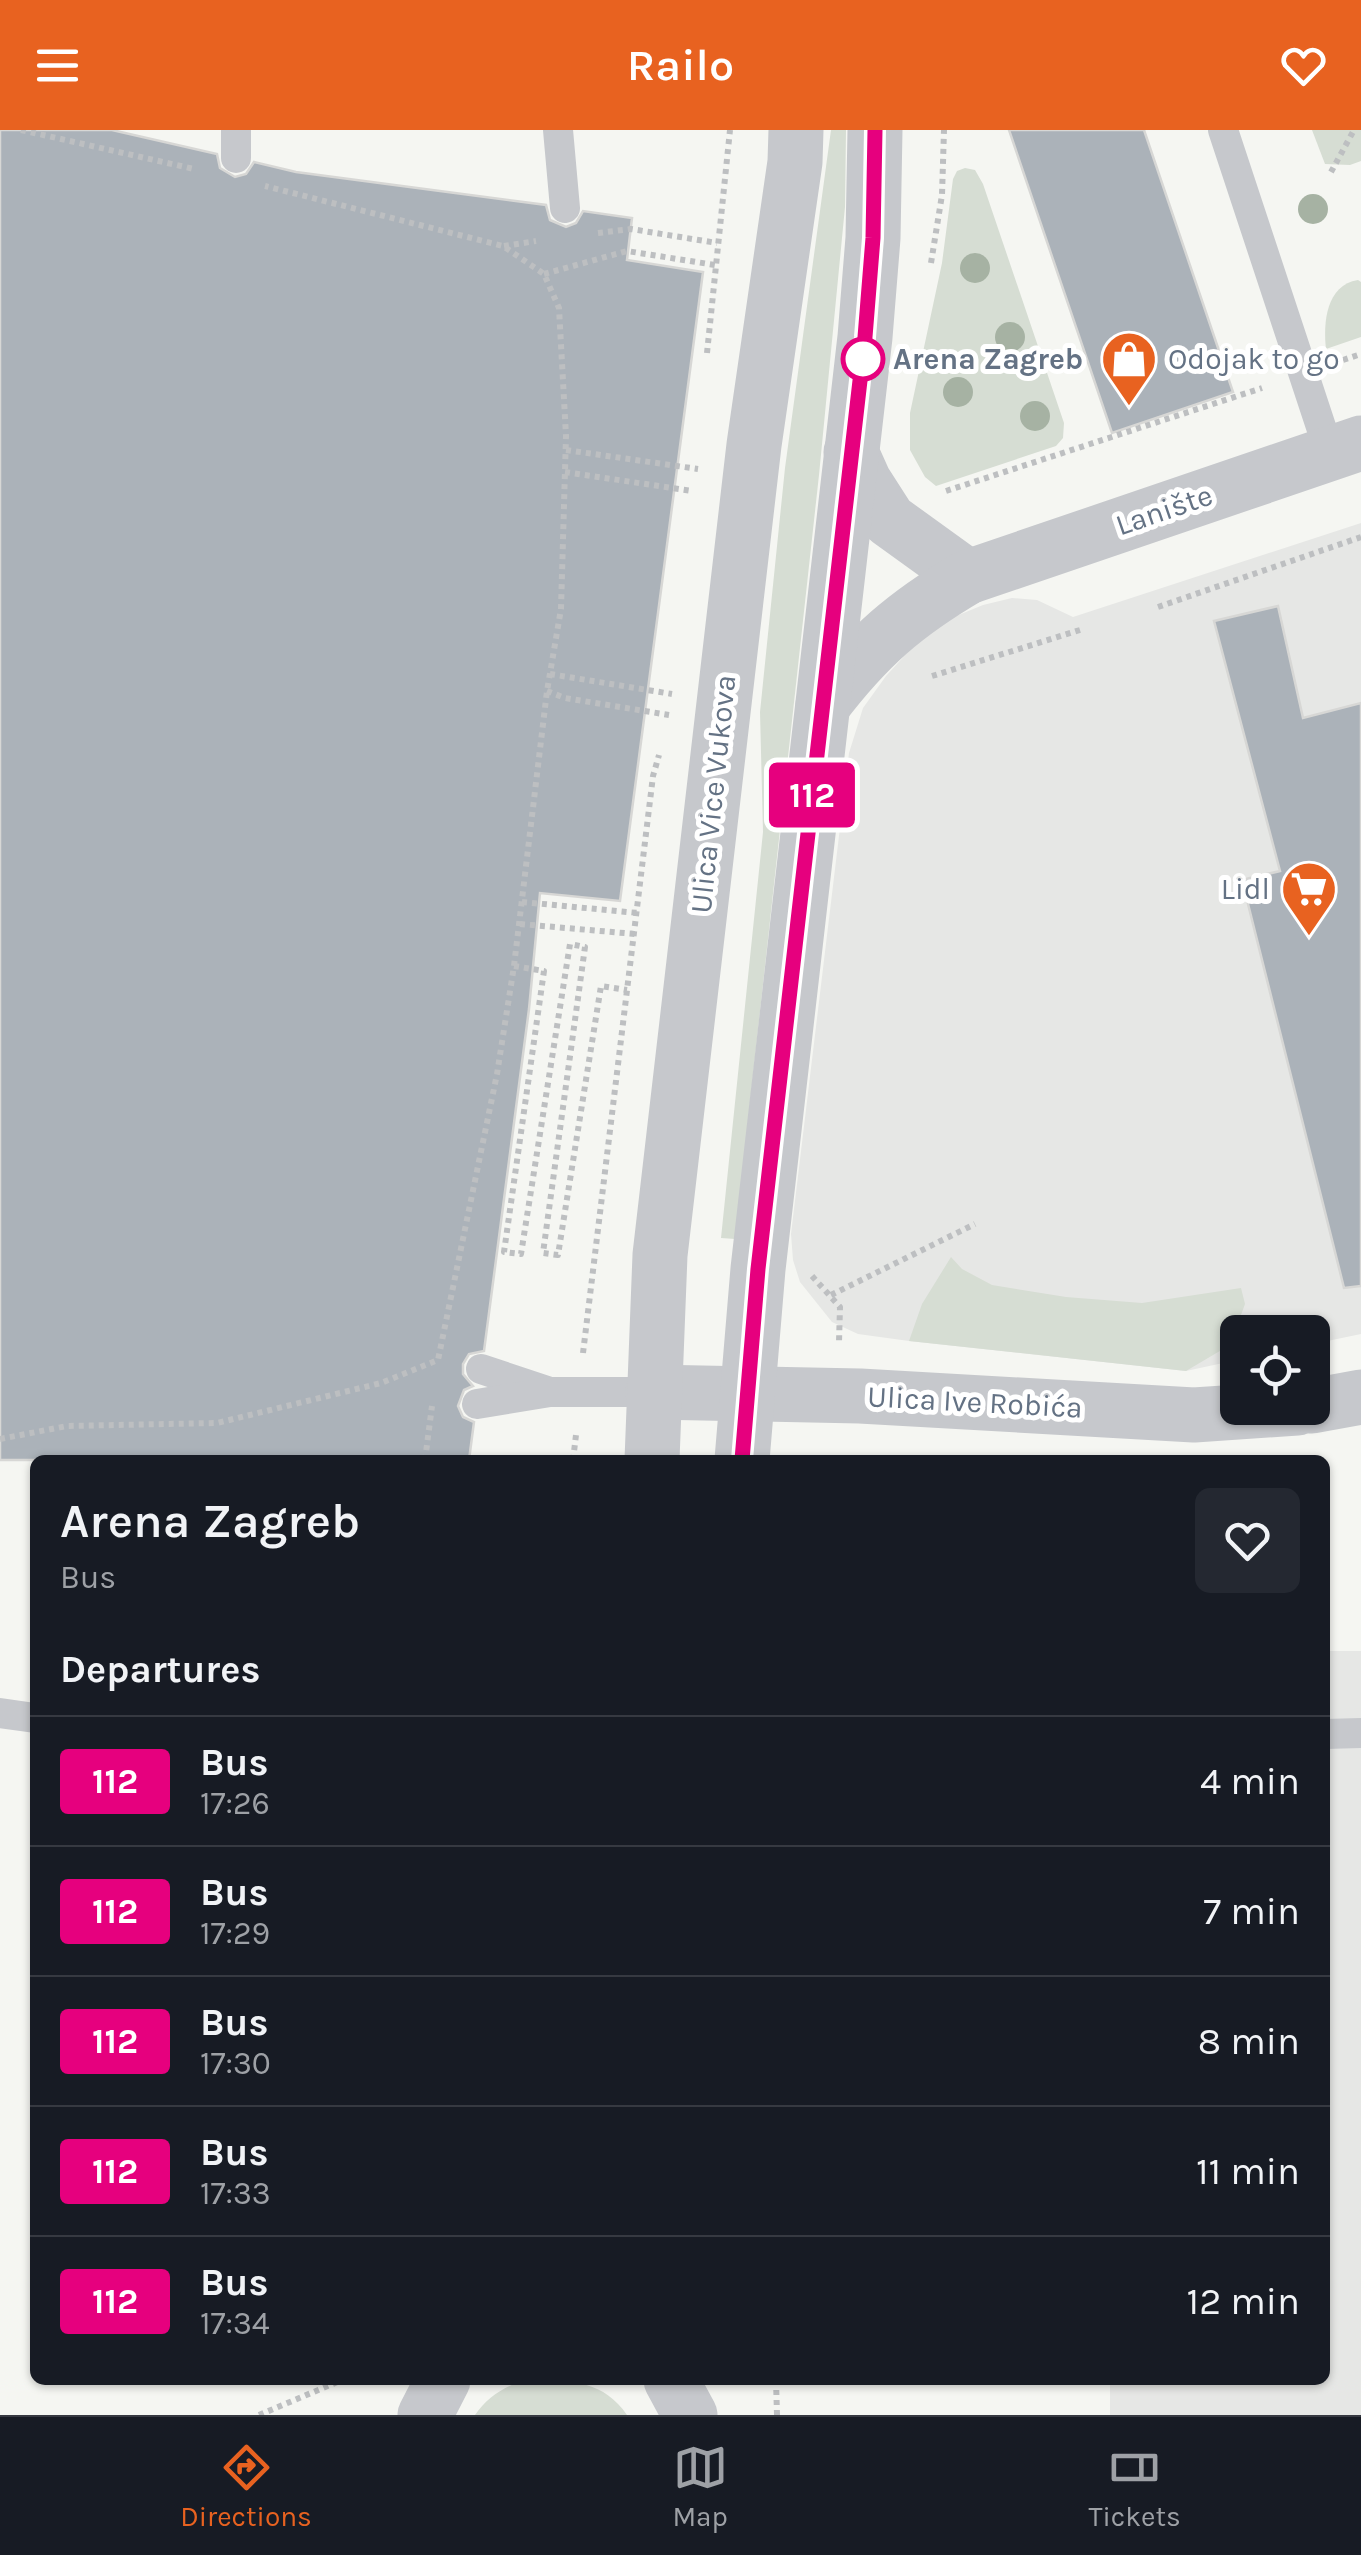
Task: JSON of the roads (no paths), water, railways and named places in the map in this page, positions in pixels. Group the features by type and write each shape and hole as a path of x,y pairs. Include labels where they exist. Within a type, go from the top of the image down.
{"street":[{"name":"Ulica Vice Vukova","path":"652,1455 660,1256 754,444 795,162 796,130"},
{"path":"742,1455 872,258 875,130"},
{"name":"Lanište","path":"823,705 884,634 968,577 1345,448"},
{"path":"851,452 889,520 968,577"},
{"name":"Ulica Ive Robića","path":"653,1392 860,1396 1194,1415 1220,1413"},
{"path":"1330,1403 1361,1398"},
{"path":"674,2385 690,2415"}],"lane":[{"path":"558,130 565,208"},
{"path":"1223,130 1345,448"},
{"path":"482,1369 550,1392"},
{"path":"476,1404 550,1392 653,1392"},
{"path":"0,1713 30,1717"},
{"path":"1330,1734 1361,1733"}],"place":[{"name":"Arena Zagreb","path":"863,359"},
{"name":"Odojak to go","path":"1129,408"},
{"name":"Lidl","path":"1309,938"}]}
